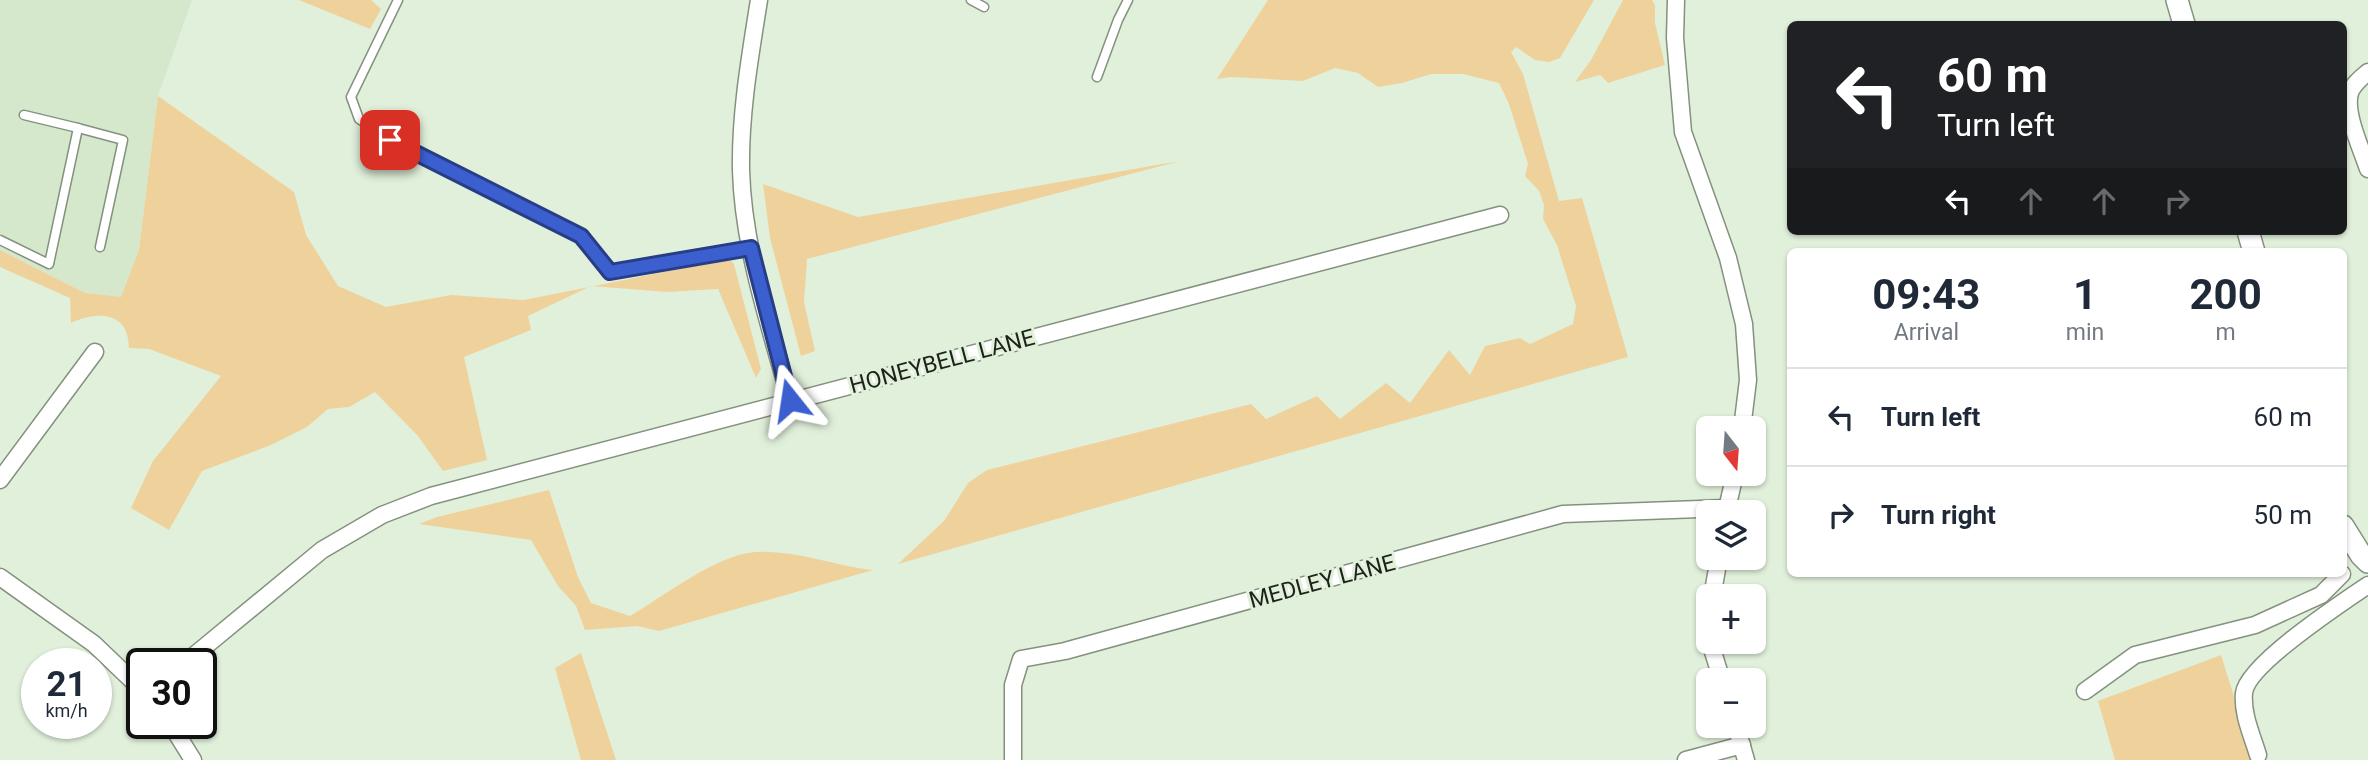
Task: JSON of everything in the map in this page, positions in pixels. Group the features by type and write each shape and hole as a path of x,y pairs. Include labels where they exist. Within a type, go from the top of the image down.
{"street":[{"path":"759,0 742,110 741,173 751,248 790,400"},
{"path":"1676,0 1675,38 1683,132 1728,258 1744,324 1748,380 1744,416"},
{"path":"2177,0 2184,21"},
{"path":"2368,72 2358,80 2350,93 2349,111 2368,169"},
{"name":"HONEYBELL LANE","path":"203,648 322,550 382,515 431,496 1500,215"},
{"path":"0,480 95,352"},
{"name":"MEDLEY LANE","path":"1013,760 1013,685 1021,659 1065,651 1563,514 1696,512"},
{"path":"2347,532 2364,559 2347,570"},
{"path":"0,577 94,644 126,675"},
{"path":"2085,691 2135,655 2255,625 2321,595 2339,577"},
{"path":"2258,755 2246,718 2244,690 2260,666 2368,585"},
{"path":"180,739 193,760"},
{"path":"1686,760 1744,753"}],"lane":[{"path":"398,0 351,97 359,119 390,140 581,236 610,272 751,248"},
{"path":"971,0 984,7"},
{"path":"1097,77 1128,0"},
{"path":"24,115 123,140 100,247"},
{"path":"0,240 49,264 78,128"}],"shaded area":[{"path":"0,0 192,0 158,96 139,250 121,298 85,293 0,250"},
{"path":"299,0 371,0 381,9 370,29"},
{"path":"1268,0 1594,0 1560,58 1549,62 1535,60 1516,47 1511,52 1523,74 1559,201 1582,198 1628,357 898,564 944,521 968,483 987,470 1251,404 1266,419 1317,396 1340,419 1386,383 1410,403 1449,350 1470,375 1485,346 1520,338 1530,344 1573,324 1576,306 1557,245 1543,219 1544,205 1539,191 1525,176 1528,164 1509,104 1499,83 1463,74 1431,74 1378,87 1358,73 1335,68 1303,81 1231,77 1217,79"},
{"path":"1623,0 1652,0 1665,65 1608,83 1600,75 1575,82 1591,60"},
{"path":"158,96 294,192 306,235 338,286 386,307 451,295 524,300 589,287 528,316 531,330 464,357 487,460 443,471 418,436 375,392 349,407 328,409 307,427 271,445 202,471 169,530 131,508 153,461 221,376 149,349 129,348 123,327 110,317 91,317 71,323 70,298 0,267 0,250 85,293 121,297 139,250"},
{"path":"1180,161 807,259 804,302 815,351 801,356 770,238 763,184 858,217"},
{"path":"729,259 734,264 761,369 756,378 718,289 667,292 593,286"},
{"path":"549,490 578,577 591,603 630,616 707,568 724,560 755,552 799,555 873,570 659,631 637,626 585,630 576,606 558,586 531,540 419,524 437,517"},
{"path":"581,653 616,760 581,760 555,668"},
{"path":"2221,655 2254,760 2115,760 2098,701"}],"route":[{"path":"390,140 581,236 610,272 751,248 790,400"}]}
